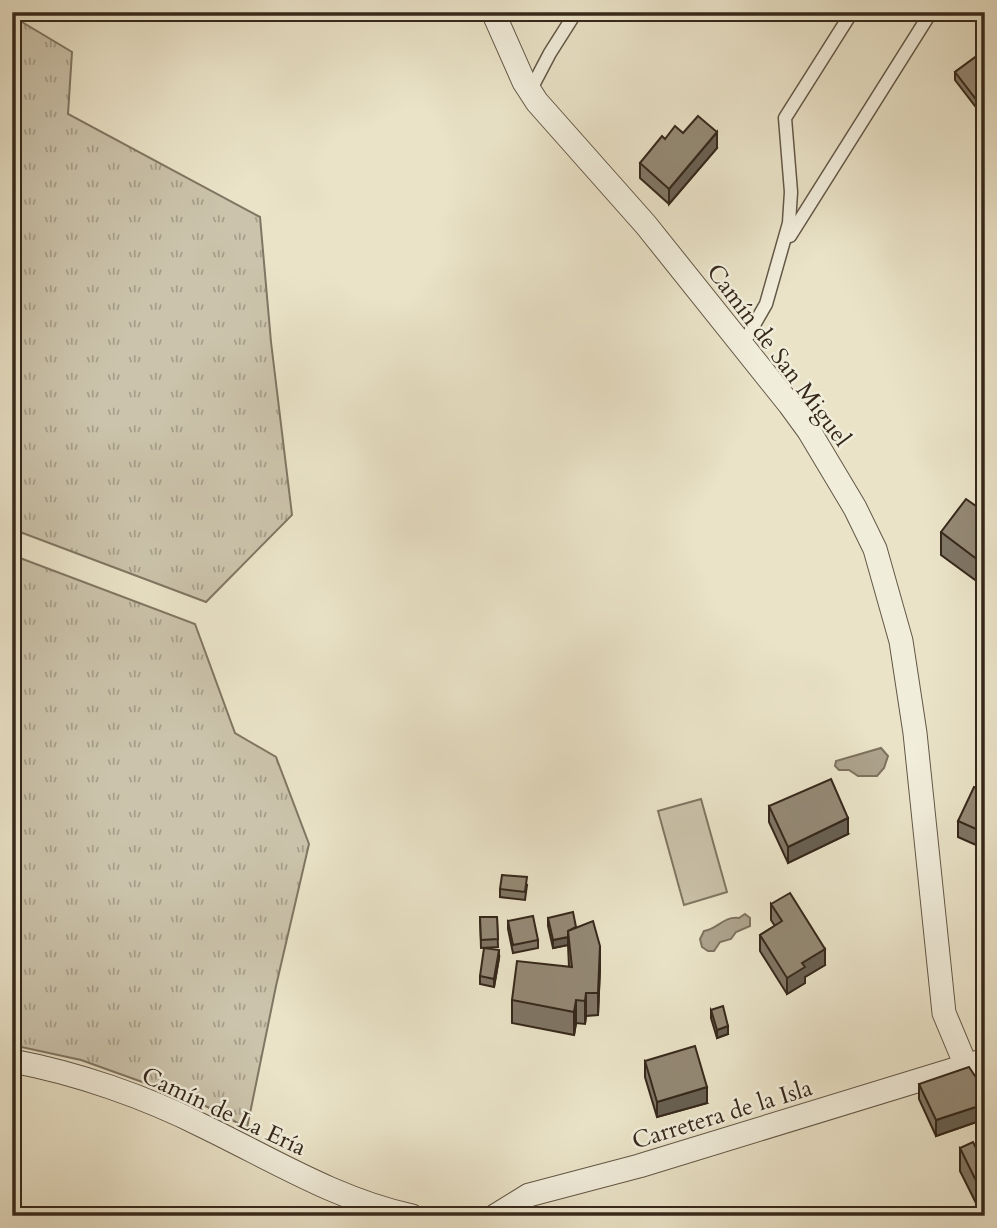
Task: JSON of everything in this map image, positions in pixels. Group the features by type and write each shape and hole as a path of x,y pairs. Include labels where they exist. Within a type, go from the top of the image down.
{"street":[{"name":"Camín de San Miguel","path":"493,12 537,102 646,225 809,431 855,508 875,549 901,641 913,720 944,1013 976,1064"},
{"name":"Camín de La Ería","path":"12,1061 105,1085 201,1125 318,1184 378,1208 412,1216"},
{"name":"Carretera de la Isla","path":"495,1216 529,1195 639,1166 976,1064"}],"lane":[{"path":"530,91 576,12"},
{"path":"742,346 766,304 789,223 791,192 785,118 852,12"},
{"path":"782,248 930,12"}],"green space":[{"path":"12,16 72,52 68,114 260,217 271,342 292,515 206,602 12,529"},
{"path":"12,555 195,624 235,733 276,757 309,844 247,1128 198,1102 81,1060 12,1045"},
{"path":"701,799 727,892 684,905 658,811"}],"shaded area":[{"path":"881,748 888,756 884,768 877,776 858,776 835,766 836,761"},
{"path":"745,914 750,918 750,926 736,932 731,939 720,942 714,951 702,947 700,939 704,931"}],"building":[{"path":"985,50 985,111 955,72"},
{"path":"698,116 717,132 669,189 640,163 662,136 665,139 675,126 683,133"},
{"path":"966,499 983,511 985,508 985,559 982,563 941,532"},
{"path":"831,779 848,818 788,847 769,806"},
{"path":"974,787 985,792 985,833 958,821"},
{"path":"502,875 527,877 525,892 500,889"},
{"path":"790,893 825,949 802,963 805,967 787,978 760,935 782,921 771,904"},
{"path":"573,912 576,927 568,931 568,937 553,940 548,918"},
{"path":"533,916 538,940 513,945 508,921"},
{"path":"480,917 497,917 498,939 481,940"},
{"path":"593,921 600,946 598,993 586,993 585,1001 576,1000 574,1012 512,1000 517,961 572,967 568,931"},
{"path":"484,948 499,950 494,979 480,976"},
{"path":"723,1006 728,1026 717,1030 711,1010"},
{"path":"695,1046 707,1087 657,1102 645,1061"},
{"path":"969,1067 985,1091 985,1104 936,1120 919,1084"},
{"path":"973,1142 985,1166 985,1189 981,1191 960,1148"}]}
